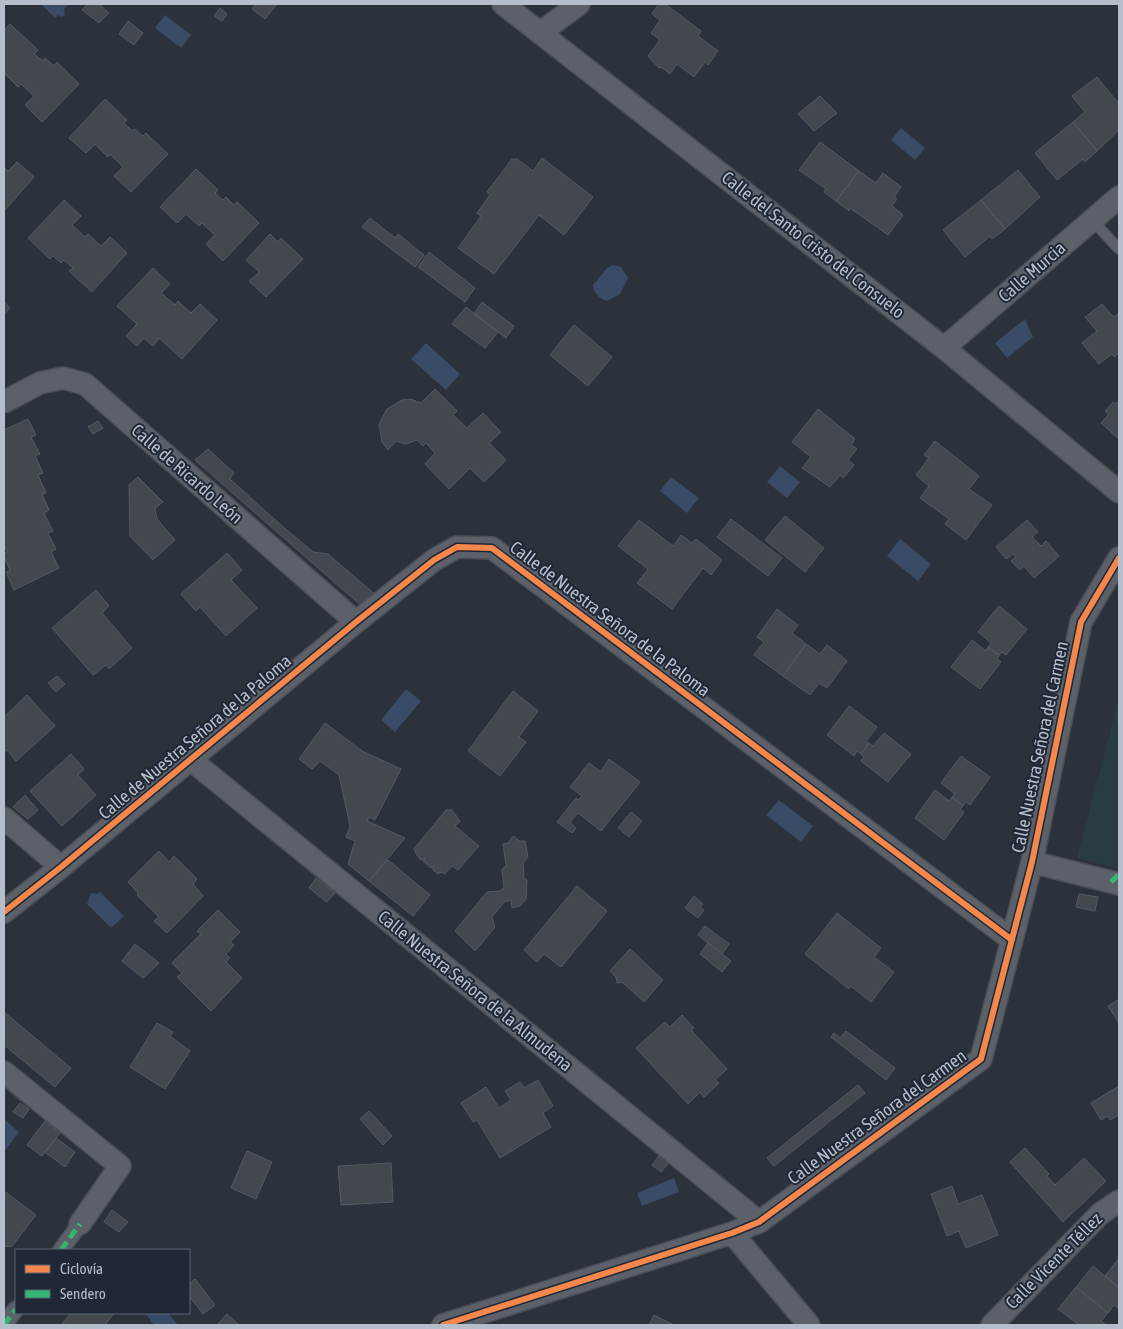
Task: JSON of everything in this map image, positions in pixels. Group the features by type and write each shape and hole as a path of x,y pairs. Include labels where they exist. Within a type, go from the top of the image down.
{"street":[{"name":"Calle del Santo Cristo del Consuelo","path":"502,4 944,348 1119,492"},
{"path":"540,33 579,4"},
{"name":"Calle Murcia","path":"944,348 1119,197"},
{"name":"Calle de Ricardo León","path":"4,402 40,383 62,378 85,384 356,622"},
{"name":"Calle de Nuestra Señora de la Paloma","path":"4,912 191,760 356,622 434,560 457,547 492,548 1012,940"},
{"name":"Calle Nuestra Señora del Carmen","path":"443,1325 732,1233 759,1222 981,1059 1032,862 1081,622 1119,558"},
{"name":"Calle Nuestra Señora de la Almudena","path":"191,760 759,1222"},
{"path":"4,818 61,867"},
{"path":"1032,862 1119,884"},
{"path":"4,1072 120,1166 62,1249"},
{"name":"Calle Vicente Téllez","path":"992,1325 1100,1214 1119,1201"},
{"path":"732,1233 809,1325"},
{"path":"4,1325 15,1310"}],"lane":[{"path":"1092,220 1119,249"}],"green space":[{"path":"1119,699 1119,869 1077,858"}],"water":[{"path":"41,4 65,4 67,6 64,9 65,15 62,17 58,15 55,18"},
{"path":"165,15 191,35 181,48 155,28"},
{"path":"901,128 925,148 915,160 891,140"},
{"path":"613,265 621,267 628,278 620,294 607,301 597,295 593,285 607,268"},
{"path":"1025,319 1033,337 1007,358 995,343"},
{"path":"426,343 460,374 446,390 411,359"},
{"path":"780,466 800,482 787,498 767,482"},
{"path":"671,477 699,498 687,513 660,491"},
{"path":"900,539 931,564 918,581 887,556"},
{"path":"406,689 421,701 395,732 381,720"},
{"path":"779,800 813,826 801,842 766,815"},
{"path":"100,892 124,916 111,928 87,904 91,893 97,894"},
{"path":"5,1120 19,1132 4,1152 4,1122"},
{"path":"674,1178 679,1192 642,1206 637,1193"},
{"path":"146,1314 169,1314 178,1325 154,1325"}],"building":[{"path":"88,4 99,4 109,13 99,23 82,10"},
{"path":"256,4 277,4 265,19 252,9"},
{"path":"659,4 665,4 701,31 698,36 718,51 708,65 705,62 694,77 677,64 670,74 661,67 659,68 648,56 660,40 651,33 660,20 652,14"},
{"path":"220,8 227,14 222,21 214,16"},
{"path":"128,21 143,33 134,45 119,34"},
{"path":"10,24 38,50 34,54 43,61 45,58 54,66 57,62 79,84 42,122 25,105 34,96 21,84 18,87 5,74 4,76 4,30"},
{"path":"1097,77 1119,104 1119,130 1097,151 1073,122 1085,112 1072,96"},
{"path":"820,96 837,113 814,131 798,114"},
{"path":"105,99 127,120 124,123 132,131 135,129 143,136 146,133 168,154 131,192 114,176 123,167 110,154 108,157 95,144 86,153 69,138"},
{"path":"1073,122 1097,151 1085,162 1083,159 1057,180 1035,153"},
{"path":"820,142 859,171 836,201 824,192 826,189 799,170"},
{"path":"542,158 593,197 564,235 539,215 494,274 458,248 481,216 477,213 490,195 487,192 512,159 517,159 533,171"},
{"path":"17,162 34,177 4,211 4,167 8,171"},
{"path":"196,169 218,190 215,193 223,200 226,197 234,205 237,202 259,223 223,261 206,244 215,235 202,223 199,226 186,214 177,223 160,207"},
{"path":"1018,170 1040,197 1005,229 981,200"},
{"path":"859,171 876,183 883,173 901,187 894,197 897,199 892,206 903,215 888,235 850,208 849,211 836,201"},
{"path":"64,200 81,216 72,225 85,237 88,234 101,246 110,237 127,253 92,292 69,271 73,268 64,260 61,263 53,256 50,259 28,238"},
{"path":"981,200 1005,229 992,239 990,236 965,257 943,230"},
{"path":"370,218 395,238 398,234 424,255 415,267 362,227"},
{"path":"270,234 278,242 281,238 303,259 266,297 249,281 259,272 246,260"},
{"path":"429,252 475,288 465,302 418,267"},
{"path":"153,268 170,284 161,293 175,305 178,301 191,313 200,304 217,320 182,359 159,338 153,346 144,338 137,346 126,336 137,324 117,306"},
{"path":"4,302 10,308 4,314"},
{"path":"482,302 514,326 506,338 474,314"},
{"path":"1102,304 1114,317 1119,313 1119,353 1114,357 1112,354 1099,364 1082,343 1097,331 1085,317"},
{"path":"466,307 498,332 485,348 452,324"},
{"path":"574,325 612,357 588,386 550,355"},
{"path":"435,389 457,411 453,415 467,428 483,413 501,432 489,443 506,460 484,482 470,468 449,489 425,464 435,453 426,443 423,446 417,440 406,444 396,441 388,450 382,442 379,424 387,409 402,400 410,399 421,403"},
{"path":"1119,400 1119,439 1101,423 1109,414 1105,411 1113,402 1116,404"},
{"path":"818,409 855,439 851,445 857,449 848,460 854,465 843,478 840,475 830,487 802,468 811,457 792,442"},
{"path":"28,419 36,435 31,437 40,454 35,456 43,473 38,475 46,493 42,494 49,510 44,513 53,531 48,533 56,549 51,552 59,568 14,590 6,572 10,570 4,557 4,553 7,552 4,544 4,430"},
{"path":"98,421 103,428 93,434 88,427"},
{"path":"935,441 979,476 969,489 992,505 966,540 945,524 949,519 920,498 929,486 916,475 929,458 924,455"},
{"path":"208,449 234,473 230,479 274,519 269,525 195,460"},
{"path":"138,477 163,502 155,508 157,519 175,540 153,560 130,536 129,485"},
{"path":"785,516 824,548 805,572 765,540"},
{"path":"274,519 313,552 328,554 378,597 364,608 269,525"},
{"path":"731,519 782,558 768,576 717,537"},
{"path":"639,520 673,546 681,535 692,543 696,539 722,560 711,575 703,568 672,609 637,583 648,569 618,546"},
{"path":"1027,520 1038,532 1032,537 1041,546 1046,541 1059,556 1034,578 1024,566 1020,570 1011,561 1016,557 1013,554 1006,559 996,547"},
{"path":"227,553 242,570 231,580 257,608 226,636 200,607 196,611 181,594"},
{"path":"96,590 109,606 102,613 132,648 109,669 106,665 93,675 52,628"},
{"path":"999,606 1027,629 1006,655 1002,652 999,655 988,647 991,643 978,632"},
{"path":"777,609 798,625 792,633 806,644 783,676 754,655 764,642 757,637"},
{"path":"972,640 986,651 988,647 999,655 997,659 1001,662 980,689 951,667"},
{"path":"806,644 820,654 827,645 847,661 827,688 819,683 810,695 783,676"},
{"path":"57,676 65,684 56,692 48,683"},
{"path":"513,691 538,711 519,737 526,742 500,776 468,751"},
{"path":"27,695 55,726 16,761 7,750 4,753 4,717"},
{"path":"849,706 877,727 866,741 869,743 861,754 857,751 854,756 827,735"},
{"path":"325,723 362,751 401,769 375,820 369,817 367,821 405,838 369,881 348,864 355,841 346,837 350,826 339,775 320,761 312,769 299,759"},
{"path":"884,733 911,754 888,782 861,761 864,757 861,754 869,743 873,746"},
{"path":"71,754 84,769 78,775 96,795 62,826 30,791"},
{"path":"961,756 990,777 970,805 966,802 963,806 952,797 955,794 941,783"},
{"path":"609,759 640,782 601,831 578,813 570,822 576,828 572,833 557,822 576,798 578,800 582,796 570,787 589,763 601,772"},
{"path":"935,790 949,801 952,797 963,806 960,809 964,812 944,840 915,818"},
{"path":"25,795 38,810 28,819 13,807"},
{"path":"446,810 452,810 460,821 455,826 479,846 458,870 452,866 445,874 441,872 438,874 433,870 433,866 431,868 423,861 425,858 421,860 414,849"},
{"path":"631,812 642,821 629,837 618,828"},
{"path":"513,836 520,841 525,841 528,857 523,863 524,878 527,880 526,899 520,906 512,908 511,900 504,902 492,917 495,927 475,951 455,931 487,892 500,891 504,887 502,870 506,865 503,844 508,843"},
{"path":"159,851 169,862 174,856 197,879 193,884 203,896 167,933 154,921 159,917 137,895 138,893 128,882"},
{"path":"388,860 430,895 413,916 369,881"},
{"path":"316,878 335,893 327,902 309,888"},
{"path":"577,886 607,911 561,967 544,954 537,962 524,950"},
{"path":"1079,894 1098,897 1095,911 1076,907"},
{"path":"694,896 703,904 700,907 704,910 698,918 685,908"},
{"path":"218,910 240,932 230,942 234,945 226,954 230,958 226,962 242,978 211,1011 177,977 182,973 172,963 201,934 197,931"},
{"path":"837,913 881,948 874,957 894,972 871,1002 851,986 849,989 805,954"},
{"path":"705,926 729,944 722,954 698,935"},
{"path":"708,943 731,961 722,972 700,954"},
{"path":"135,944 159,963 143,978 122,961"},
{"path":"630,949 663,980 644,1002 622,982 617,983 616,977 610,971"},
{"path":"1119,999 1119,1023 1108,1006"},
{"path":"4,1012 71,1068 55,1087 4,1045"},
{"path":"682,1015 694,1028 691,1030 727,1069 715,1080 719,1083 704,1097 700,1092 688,1104 636,1048 665,1022 670,1027"},
{"path":"157,1023 173,1032 170,1036 190,1051 165,1089 130,1067"},
{"path":"846,1031 895,1068 886,1080 831,1037 834,1033 840,1038"},
{"path":"538,1080 553,1106 543,1113 551,1127 500,1158 477,1120 473,1122 461,1103 486,1087 499,1108 511,1100 505,1091 520,1082 524,1088"},
{"path":"858,1085 865,1093 774,1166 767,1158"},
{"path":"1119,1086 1119,1115 1110,1120 1108,1116 1101,1120 1091,1103"},
{"path":"20,1103 29,1109 23,1118 13,1112"},
{"path":"369,1111 392,1136 383,1145 360,1119"},
{"path":"45,1121 60,1133 42,1156 27,1145"},
{"path":"56,1138 75,1152 65,1167 45,1152"},
{"path":"1025,1148 1049,1174 1047,1176 1055,1185 1084,1158 1106,1181 1063,1222 1010,1162"},
{"path":"247,1151 272,1162 256,1199 231,1188"},
{"path":"662,1152 671,1160 661,1172 652,1165"},
{"path":"391,1163 393,1202 341,1205 338,1166"},
{"path":"952,1186 958,1204 982,1195 998,1235 966,1248 959,1231 947,1236 931,1194"},
{"path":"4,1191 36,1215 12,1246 4,1247"},
{"path":"112,1210 128,1222 119,1232 104,1222"},
{"path":"1119,1258 1119,1288 1105,1276"},
{"path":"1093,1266 1119,1288 1119,1309 1114,1305 1108,1313 1076,1287"},
{"path":"195,1279 215,1305 203,1314 190,1297 190,1283"},
{"path":"1076,1287 1108,1313 1101,1321 1106,1325 1079,1325 1058,1309"},
{"path":"70,1314 113,1314 105,1325 61,1325"},
{"path":"227,1314 239,1325 217,1325"},
{"path":"654,1315 674,1325 649,1325"}],"marked path":[{"path":"1111,882 1119,874"},
{"path":"62,1249 80,1224"},
{"path":"4,1325 15,1310"}],"cycle path":[{"path":"4,912 61,867 356,622 434,560 457,547 492,548 1012,940"},
{"path":"443,1325 732,1233 759,1222 981,1059 1032,862 1081,622 1119,558"}]}
